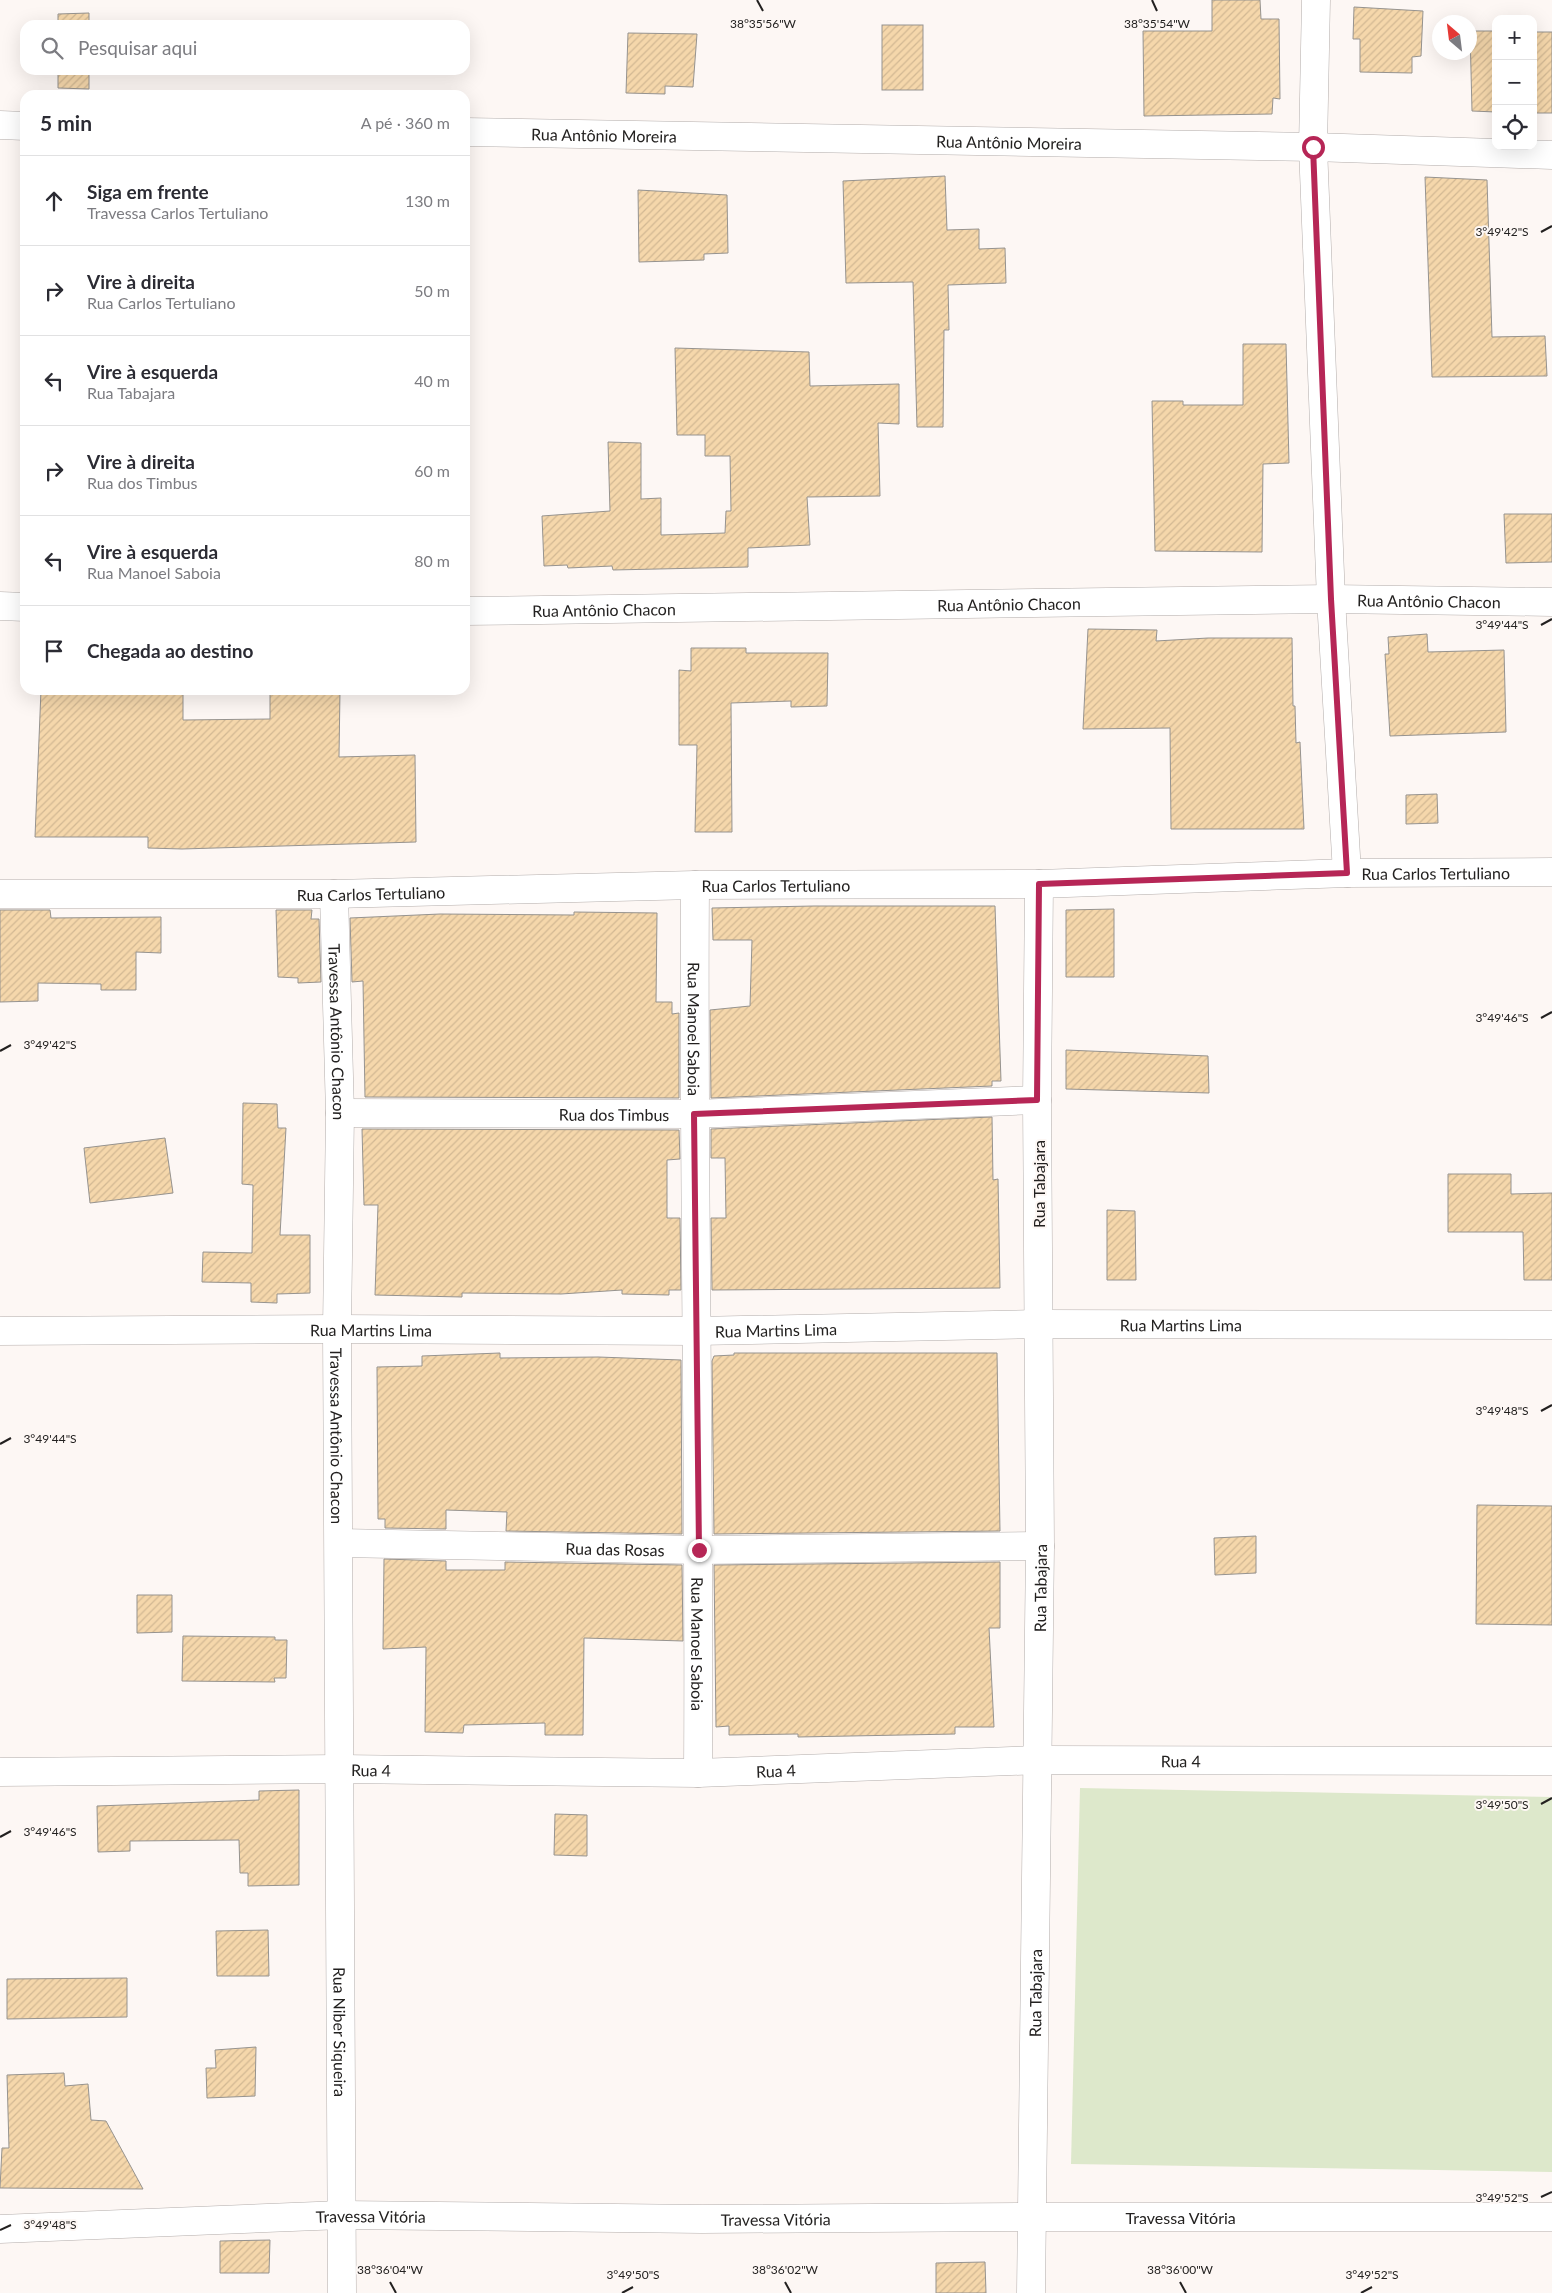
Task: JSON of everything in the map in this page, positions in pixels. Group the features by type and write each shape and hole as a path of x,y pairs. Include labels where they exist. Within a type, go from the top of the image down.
{"street":[{"path":"1316,0 1313,147 1331,599 1347,873"},
{"path":"0,125 20,126"},
{"name":"Rua Antônio Moreira","path":"470,132 1313,147 1552,155"},
{"name":"Rua Antônio Chacon","path":"470,612 1331,599 1552,602"},
{"path":"0,606 20,607"},
{"name":"Rua Carlos Tertuliano","path":"0,894 334,894 694,884 1039,884 1347,873 1552,872"},
{"name":"Rua Manoel Saboia","path":"694,884 694,1114 699,1550 698,1773"},
{"name":"Rua Tabajara","path":"1031,2293 1039,1760 1040,1546 1037,1100 1039,884"},
{"name":"Travessa Antônio Chacon","path":"334,894 340,1113 337,1329 340,1543 340,1769"},
{"name":"Rua dos Timbus","path":"340,1113 694,1114 1037,1100"},
{"name":"Rua Martins Lima","path":"0,1331 337,1329 697,1331 1038,1324 1552,1325"},
{"name":"Rua das Rosas","path":"340,1543 699,1550 1040,1546"},
{"name":"Rua 4","path":"0,1772 340,1769 698,1773 1039,1760 1552,1761"},
{"name":"Rua Niber Siqueira","path":"340,1769 342,2293"},
{"name":"Travessa Vitória","path":"0,2229 342,2215 702,2219 1031,2216 1552,2218"}],"green space":[{"path":"1080,1788 1552,1797 1552,2172 1071,2164"}],"building":[{"path":"1212,0 1260,0 1261,19 1279,19 1280,99 1273,98 1272,114 1144,116 1143,31 1212,31"},
{"path":"1354,7 1423,11 1421,56 1412,57 1412,73 1360,72 1360,39 1353,39"},
{"path":"89,13 89,20 58,20 58,14"},
{"path":"882,25 923,25 923,90 882,90"},
{"path":"1477,31 1492,31 1492,112 1472,111 1471,60 1477,60"},
{"path":"1537,32 1552,32 1552,113 1537,113"},
{"path":"628,33 697,34 693,87 665,86 665,94 626,93"},
{"path":"58,75 89,75 89,89 58,88"},
{"path":"945,176 947,230 979,229 979,249 1005,248 1006,283 948,285 949,330 944,330 943,427 917,427 913,282 846,283 843,181"},
{"path":"1425,177 1487,180 1492,337 1545,336 1547,376 1432,377"},
{"path":"638,190 727,195 728,253 704,254 704,260 639,262"},
{"path":"1243,344 1286,344 1289,463 1263,464 1262,552 1155,551 1152,401 1183,401 1183,405 1243,405"},
{"path":"675,348 809,352 810,386 899,384 899,424 878,423 880,496 807,497 810,545 748,548 748,567 613,570 612,566 568,568 567,565 544,566 542,516 610,511 608,442 641,443 641,499 661,498 661,535 725,533 726,511 731,511 730,456 705,456 705,435 677,435"},
{"path":"1504,514 1552,514 1552,562 1506,563"},
{"path":"1088,629 1157,630 1156,641 1208,638 1292,638 1293,706 1295,706 1296,743 1300,742 1304,829 1171,829 1170,728 1083,729"},
{"path":"1427,634 1428,652 1504,650 1506,732 1390,736 1385,654 1389,654 1388,637"},
{"path":"691,648 746,648 746,653 828,653 827,706 791,707 791,701 731,703 732,832 695,832 697,745 679,745 679,670 691,671"},
{"path":"41,695 183,695 183,720 270,719 270,695 340,695 339,757 415,755 416,842 182,849 148,848 148,837 35,837"},
{"path":"1437,794 1438,823 1406,824 1406,795"},
{"path":"995,906 1001,1081 992,1081 992,1086 711,1098 710,1010 750,1006 752,940 713,940 712,908"},
{"path":"1114,909 1114,977 1066,977 1066,910"},
{"path":"0,910 50,910 51,918 161,917 161,953 136,952 136,990 101,990 101,984 38,983 38,1001 0,1002"},
{"path":"276,910 312,910 311,919 319,919 321,982 298,983 298,978 278,977"},
{"path":"574,912 657,913 656,1002 672,1002 672,1014 679,1013 679,1098 365,1097 363,981 352,982 350,918 440,914 574,915"},
{"path":"1066,1050 1208,1056 1209,1093 1066,1089"},
{"path":"243,1103 277,1104 278,1128 286,1128 280,1235 310,1235 310,1293 277,1294 277,1303 251,1302 251,1283 202,1282 203,1252 252,1253 253,1185 242,1184"},
{"path":"992,1117 993,1180 998,1179 1000,1288 712,1290 711,1218 726,1218 725,1158 711,1158 711,1129"},
{"path":"362,1129 679,1130 680,1159 667,1160 667,1218 680,1218 681,1290 669,1290 669,1295 622,1294 622,1290 561,1294 462,1293 462,1297 375,1295 378,1205 364,1205"},
{"path":"165,1138 173,1193 90,1203 84,1148"},
{"path":"1448,1174 1511,1174 1511,1194 1552,1193 1552,1280 1524,1280 1523,1232 1448,1232"},
{"path":"1107,1210 1135,1211 1136,1280 1107,1280"},
{"path":"500,1353 500,1358 598,1357 681,1360 682,1534 506,1531 507,1512 446,1510 446,1529 385,1528 385,1519 378,1519 377,1367 422,1366 422,1356"},
{"path":"734,1353 997,1353 1000,1531 714,1534 712,1361 714,1356 734,1355"},
{"path":"1477,1505 1552,1506 1552,1625 1476,1624"},
{"path":"1256,1536 1256,1573 1215,1575 1214,1538"},
{"path":"384,1559 446,1561 446,1570 505,1570 505,1562 682,1565 683,1641 584,1638 583,1735 545,1735 545,1723 464,1725 463,1733 425,1732 426,1647 383,1649"},
{"path":"1000,1562 1000,1628 989,1628 994,1727 955,1727 955,1734 798,1737 798,1734 729,1735 729,1726 716,1727 714,1565"},
{"path":"137,1595 172,1595 172,1632 137,1633"},
{"path":"183,1636 275,1637 275,1640 287,1640 286,1678 274,1678 275,1682 182,1681"},
{"path":"299,1790 299,1885 248,1886 248,1873 240,1873 239,1840 130,1841 130,1851 98,1852 97,1806 259,1800 259,1791"},
{"path":"555,1814 587,1815 587,1856 554,1855"},
{"path":"268,1930 269,1976 217,1976 216,1931"},
{"path":"127,1978 127,2017 7,2019 7,1979"},
{"path":"256,2047 255,2096 207,2098 206,2068 216,2068 215,2050"},
{"path":"64,2073 65,2086 88,2084 91,2120 106,2121 143,2189 0,2188 2,2148 9,2148 7,2075"},
{"path":"270,2240 269,2273 220,2273 220,2241"},
{"path":"985,2262 986,2293 936,2293 936,2263"}],"route":[{"path":"699,1550 694,1114 1037,1100 1039,884 1347,873 1331,599 1313,147"}]}
